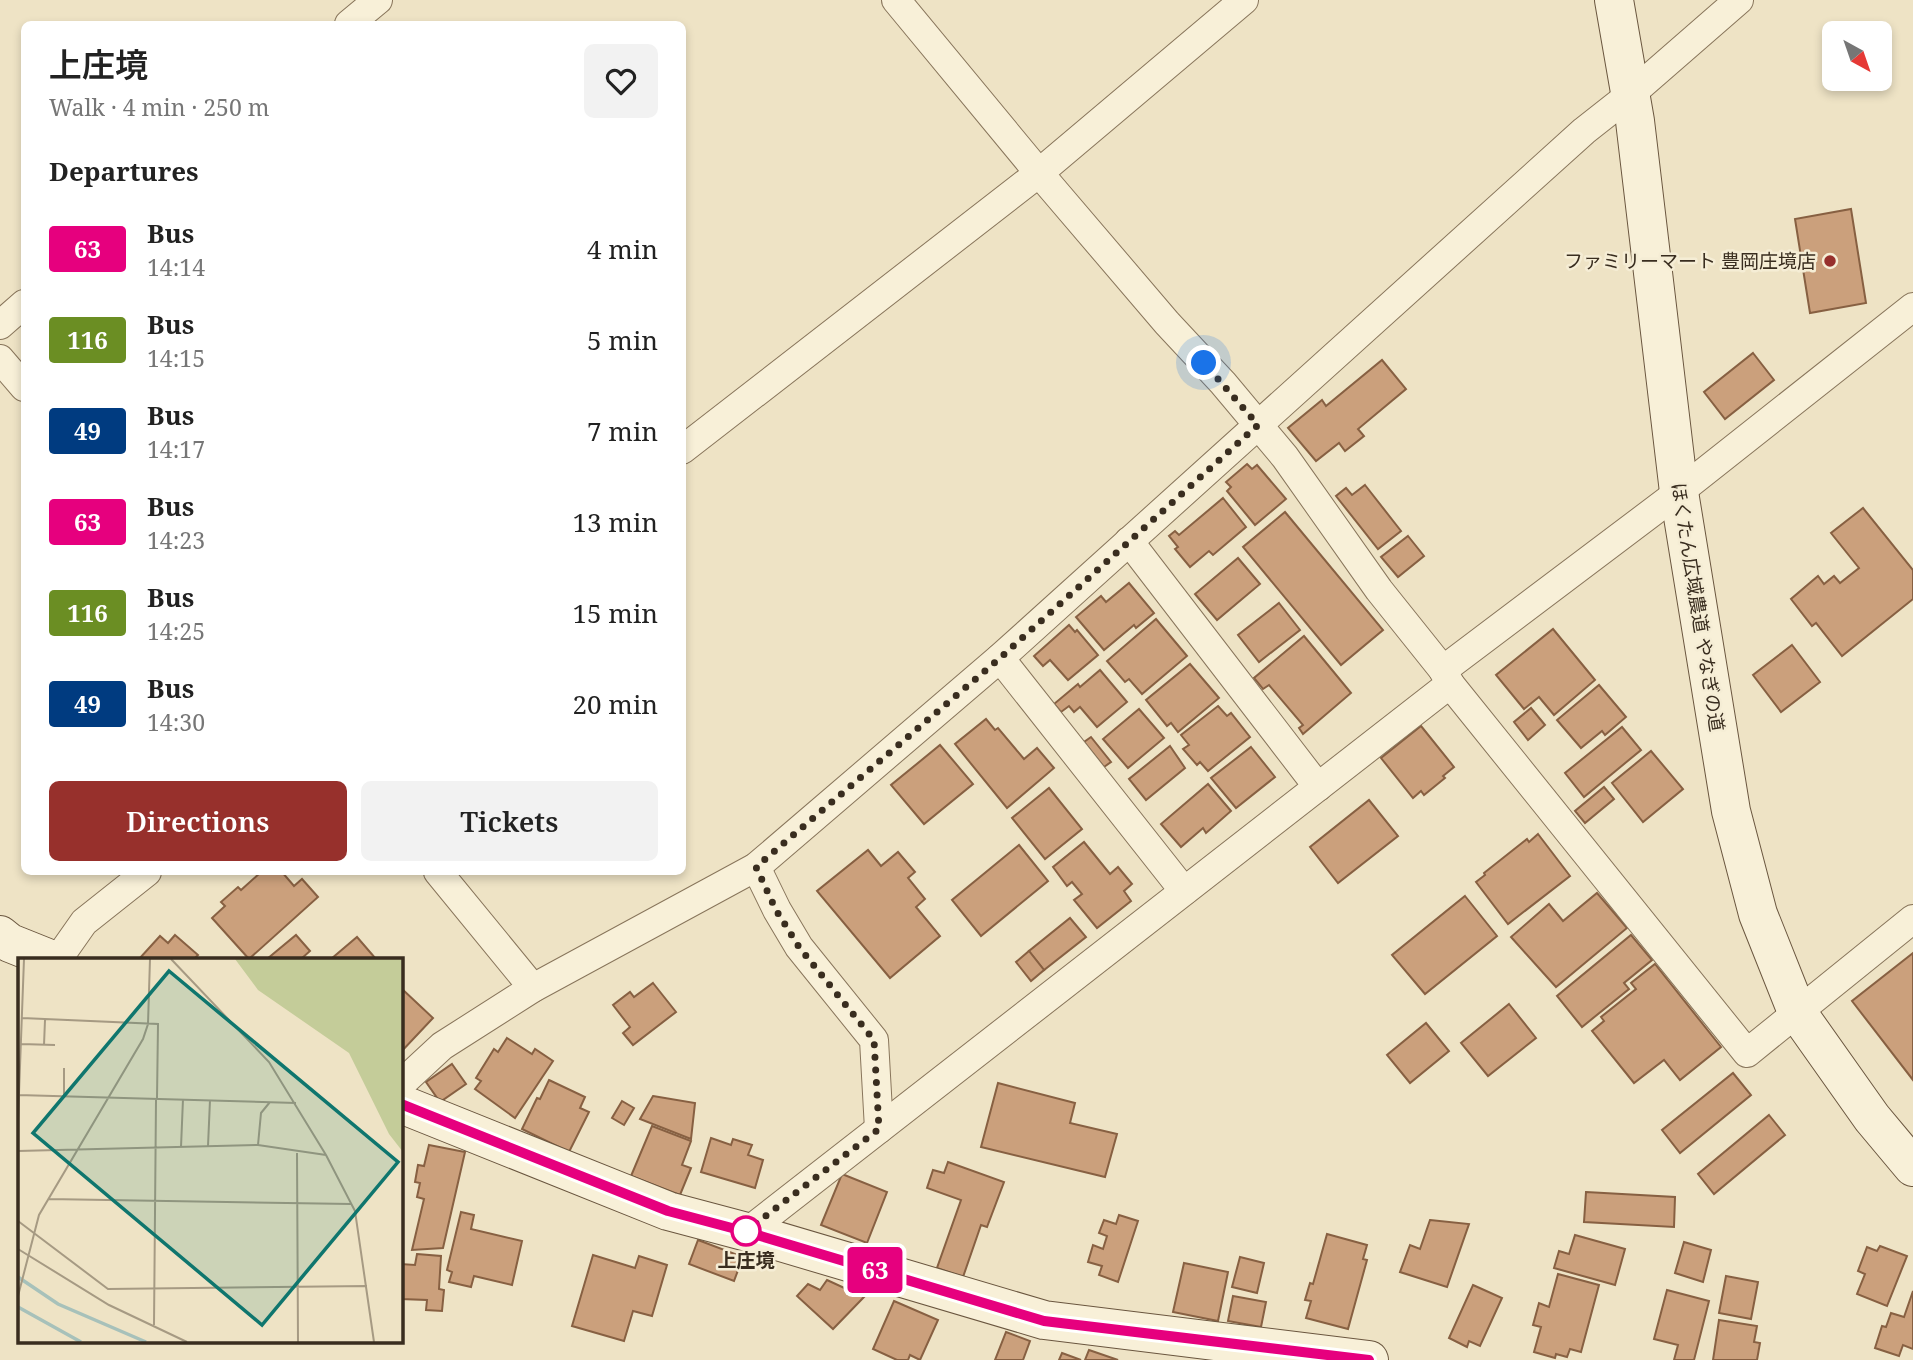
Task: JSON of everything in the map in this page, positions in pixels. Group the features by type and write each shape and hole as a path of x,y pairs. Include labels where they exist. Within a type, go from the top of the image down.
{"street":[{"path":"353,21 378,0"},
{"path":"896,0 1039,173 1285,457 1446,677 1747,1053 1913,919"},
{"path":"686,447 1039,173 1244,0"},
{"name":"ほくたん広域農道 やなぎの道","path":"1614,0 1631,94 1679,492 1731,811 1758,914 1797,1012 1872,1118 1913,1167"},
{"path":"402,1083 443,1046 533,988 756,867 1000,658 1584,131 1739,0"},
{"path":"0,325 21,307"},
{"path":"747,1232 1318,787 1446,677 1913,307"},
{"path":"0,359 21,384"},
{"path":"1129,541 1318,787"},
{"path":"1000,658 1184,891"},
{"path":"756,867 776,910 799,947 874,1040 879,1129"},
{"path":"59,958 84,922 144,875"},
{"path":"440,875 533,988"},
{"path":"0,935 10,943 48,958"},
{"path":"402,1104 668,1211 1044,1321 1369,1360"}],"building":[{"name":"ファミリーマート 豊岡庄境店","path":"1851,209 1866,303 1810,313 1795,219"},
{"path":"1753,353 1774,380 1725,419 1704,392"},
{"path":"1382,360 1406,389 1358,429 1364,436 1345,451 1339,443 1316,461 1288,428 1322,400 1326,406"},
{"path":"1247,464 1252,469 1257,465 1286,499 1255,525 1227,491 1231,487 1226,482"},
{"path":"1365,485 1401,531 1378,549 1336,496 1346,488 1352,495"},
{"path":"1223,498 1246,527 1213,555 1209,551 1190,567 1175,549 1178,547 1169,536 1175,531 1179,535"},
{"path":"1863,508 1913,570 1913,599 1842,656 1816,623 1812,626 1791,599 1818,576 1824,584 1834,576 1840,583 1859,568 1831,533"},
{"path":"1285,512 1383,630 1341,665 1243,547"},
{"path":"1408,536 1424,556 1398,577 1381,557"},
{"path":"1238,558 1260,584 1217,620 1195,594"},
{"path":"1129,583 1154,613 1136,628 1134,625 1104,650 1076,617 1101,596 1106,602"},
{"path":"1279,603 1300,630 1259,662 1238,635"},
{"path":"1156,619 1187,656 1142,694 1129,679 1125,682 1107,661"},
{"path":"1069,625 1075,632 1077,630 1098,655 1068,680 1050,660 1043,666 1034,656"},
{"path":"1553,629 1595,680 1554,715 1539,697 1524,709 1496,675"},
{"path":"1304,636 1351,693 1303,734 1299,728 1303,725 1269,685 1263,689 1254,678"},
{"path":"1792,645 1820,682 1781,712 1753,675"},
{"path":"1190,664 1219,698 1178,732 1171,723 1167,726 1146,700"},
{"path":"1100,670 1127,702 1097,727 1080,707 1074,712 1069,706 1061,712 1054,704"},
{"path":"1599,685 1626,717 1605,735 1602,731 1581,748 1557,720"},
{"path":"1218,706 1227,716 1231,713 1250,737 1208,771 1200,762 1197,765 1183,749 1189,745 1181,735"},
{"path":"1531,708 1545,725 1528,740 1514,722"},
{"path":"1139,709 1164,738 1128,768 1103,739"},
{"path":"986,719 995,730 998,728 1024,759 1037,748 1054,768 1007,808 955,744"},
{"path":"1421,726 1454,767 1424,795 1421,791 1413,798 1381,758"},
{"path":"1622,727 1641,750 1584,797 1565,773"},
{"path":"1091,737 1111,762 1104,767 1084,742"},
{"path":"940,745 973,784 924,824 891,785"},
{"path":"1170,746 1185,768 1146,800 1129,779"},
{"path":"1251,747 1275,777 1236,808 1211,778"},
{"path":"1651,751 1683,789 1643,822 1612,783"},
{"path":"1208,784 1231,811 1206,833 1203,828 1181,847 1161,824"},
{"path":"1604,787 1614,799 1585,823 1575,811"},
{"path":"1049,788 1082,829 1045,859 1012,818"},
{"path":"1369,800 1398,836 1338,883 1310,847"},
{"path":"1538,834 1570,876 1508,924 1476,882 1527,839 1529,842"},
{"path":"1084,842 1110,874 1118,867 1132,884 1124,891 1131,901 1097,928 1074,900 1082,894 1072,882 1067,886 1053,867"},
{"path":"1019,845 1048,881 981,936 952,900"},
{"path":"868,850 881,866 898,852 915,872 908,878 925,899 916,907 940,936 890,978 817,891"},
{"path":"258,875 285,875 294,886 302,879 318,897 248,958 212,918 225,906 221,902 238,887 241,890"},
{"path":"1597,893 1627,928 1556,987 1511,937 1549,904 1563,921"},
{"path":"1465,896 1497,936 1425,994 1392,955"},
{"path":"1070,918 1086,937 1044,970 1029,951"},
{"path":"175,935 198,955 195,958 140,958 160,936 168,943"},
{"path":"296,935 310,951 302,958 268,958"},
{"path":"1631,935 1652,960 1624,983 1629,989 1582,1027 1557,996"},
{"path":"357,937 375,958 332,958"},
{"path":"1029,951 1044,970 1031,981 1016,962"},
{"path":"1913,953 1913,1080 1852,1001"},
{"path":"1655,964 1721,1047 1680,1080 1664,1060 1634,1083 1592,1031 1604,1021 1601,1017 1636,989 1631,983"},
{"path":"653,983 676,1012 633,1045 623,1033 630,1027 613,1005 630,992 634,997"},
{"path":"402,989 433,1018 402,1051"},
{"path":"1509,1004 1536,1038 1488,1076 1461,1043"},
{"path":"1426,1023 1449,1051 1410,1083 1387,1055"},
{"path":"507,1038 532,1054 535,1049 553,1061 515,1118 475,1089 481,1081 476,1078 494,1049 498,1052"},
{"path":"452,1064 466,1084 440,1102 426,1082"},
{"path":"1733,1073 1751,1095 1680,1153 1662,1130"},
{"path":"549,1080 585,1097 580,1108 589,1112 569,1152 522,1129"},
{"path":"998,1083 1075,1103 1070,1123 1117,1134 1105,1177 981,1147"},
{"path":"653,1096 695,1103 691,1139 640,1119"},
{"path":"622,1101 634,1108 624,1125 612,1118"},
{"path":"1769,1115 1785,1135 1714,1194 1698,1174"},
{"path":"652,1126 691,1141 682,1165 691,1168 680,1195 631,1176"},
{"path":"711,1138 731,1145 733,1139 752,1145 748,1155 763,1160 755,1188 701,1172"},
{"path":"429,1145 465,1152 443,1248 412,1250 424,1199 417,1197 420,1183 415,1182 418,1165 424,1166"},
{"path":"948,1162 1004,1182 987,1227 981,1225 963,1277 937,1268 961,1200 927,1188 933,1170 944,1173"},
{"path":"842,1174 887,1192 867,1243 821,1225"},
{"path":"1586,1192 1675,1197 1674,1227 1584,1222"},
{"path":"461,1212 474,1215 471,1229 522,1241 512,1285 474,1276 471,1287 449,1282 452,1272 447,1270"},
{"path":"1119,1215 1138,1221 1118,1282 1099,1275 1102,1266 1088,1262 1093,1245 1103,1249 1107,1236 1099,1233 1104,1220 1116,1224"},
{"path":"1430,1220 1469,1224 1447,1287 1400,1272 1410,1245 1420,1249"},
{"path":"1327,1234 1367,1245 1363,1259 1367,1260 1348,1329 1306,1318 1311,1301 1305,1300 1310,1283 1313,1284"},
{"path":"1575,1235 1625,1249 1615,1285 1554,1268 1559,1251 1569,1254"},
{"path":"698,1240 743,1257 734,1281 689,1264"},
{"path":"1684,1242 1711,1250 1703,1282 1675,1273"},
{"path":"1880,1246 1907,1256 1887,1306 1857,1294 1865,1274 1858,1271 1867,1247 1877,1251"},
{"path":"417,1254 441,1256 439,1289 444,1290 442,1311 426,1310 427,1300 402,1299 402,1264 415,1265"},
{"path":"593,1255 635,1268 639,1256 667,1265 652,1316 633,1311 624,1341 572,1326"},
{"path":"1240,1257 1264,1263 1257,1293 1232,1287"},
{"path":"1184,1263 1228,1272 1218,1321 1173,1312"},
{"path":"1558,1274 1599,1285 1581,1352 1570,1349 1567,1357 1556,1354 1555,1358 1534,1352 1541,1327 1533,1325 1539,1303 1549,1307"},
{"path":"1726,1276 1758,1282 1751,1319 1719,1313"},
{"path":"827,1280 864,1297 833,1329 797,1296 808,1284 820,1290"},
{"path":"1473,1285 1502,1298 1480,1346 1469,1341 1467,1347 1449,1338"},
{"path":"1667,1290 1709,1301 1694,1360 1674,1360 1678,1345 1654,1339"},
{"path":"1913,1291 1913,1349 1903,1345 1899,1356 1875,1348 1882,1326 1886,1327 1891,1313 1904,1317"},
{"path":"1233,1296 1266,1302 1261,1327 1228,1321"},
{"path":"894,1301 938,1320 920,1360 910,1355 908,1360 897,1360 873,1349"},
{"path":"1719,1320 1757,1326 1754,1342 1760,1343 1757,1360 1713,1360"},
{"path":"1006,1332 1030,1341 1023,1360 995,1360"},
{"path":"1089,1350 1118,1360 1085,1360"},
{"path":"1062,1353 1081,1360 1059,1360"}],"bus line":[{"name":"63","path":"402,1104 668,1211 1044,1321 1369,1360"}],"place":[{"name":"ファミリーマート 豊岡庄境店","path":"1830,261"},
{"name":"上庄境","path":"746,1231"}],"route":[{"path":"746,1231 879,1129 874,1040 799,947 776,910 756,867 1000,658 1258,425 1204,363"}]}
